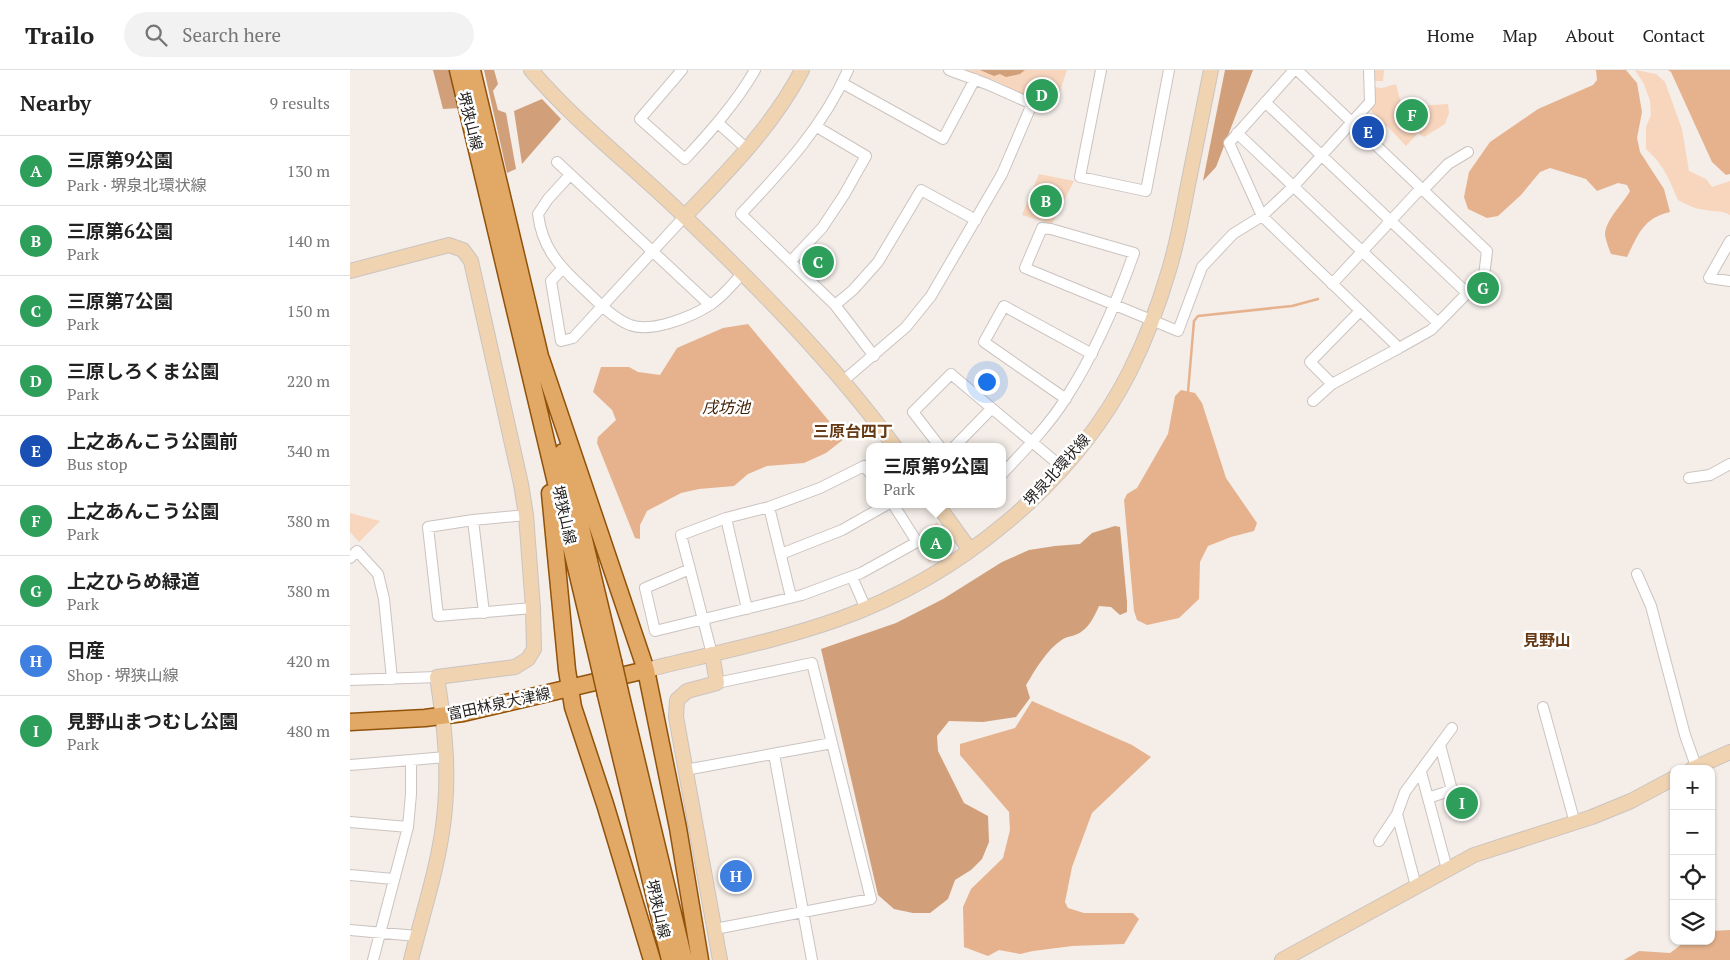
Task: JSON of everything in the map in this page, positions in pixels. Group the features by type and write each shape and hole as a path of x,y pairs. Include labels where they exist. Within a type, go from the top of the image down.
{"main road":[{"name":"堺狭山線","path":"458,70 550,454 606,663"},
{"name":"堺狭山線","path":"472,70 541,359 670,960"},
{"path":"541,359 646,670 678,828 700,960"},
{"path":"550,454 550,485 569,689 652,960"},
{"name":"富田林泉大津線","path":"350,722 376,722 463,713 646,670"},
{"name":"堺狭山線","path":"613,694 684,960"}],"street":[{"path":"531,70 564,107 684,216 743,273 818,352 892,443"},
{"path":"682,70 640,120 685,159 718,124 742,92 755,70"},
{"path":"562,269 551,281 561,340 573,338 747,150 786,98 802,70"},
{"path":"848,70 817,127 790,162 741,214 835,306 874,356"},
{"path":"843,381 906,327 931,296 1002,174 1032,104 975,79 949,70"},
{"path":"1101,70 1080,177 1146,191 1169,70"},
{"name":"堺泉北環状線","path":"646,670 799,632 866,609 893,596 931,576 970,550 1021,510 1063,468 1095,427 1130,372 1152,321 1170,269 1177,240 1211,70"},
{"path":"1313,401 1332,384 1399,348 1431,330 1484,276 1487,251 1295,70 1229,143 1262,216 1399,348"},
{"path":"1006,470 1066,399 1092,354 1115,306 1134,253 1052,229 1042,228 1026,268 1115,306 1178,331 1202,267 1233,234 1262,216 1294,186 1370,102 1369,70"},
{"path":"842,83 944,139 975,79"},
{"path":"1265,102 1467,293"},
{"path":"718,124 747,150"},
{"path":"791,261 822,228 844,195 866,156 817,127"},
{"path":"1237,133 1438,323"},
{"path":"1332,284 1390,220 1448,164 1468,152"},
{"path":"557,162 710,305"},
{"path":"570,175 548,199 538,214 547,247 562,269 629,325 639,328 652,328 677,320 710,305 743,273"},
{"path":"835,306 853,290 878,262 920,190 976,220"},
{"path":"1730,241 1708,278 1730,281"},
{"path":"350,271 449,245 463,250 470,261 512,438 526,515 534,649 528,659 515,667 437,677 350,680"},
{"path":"1066,399 984,342 1004,306 1092,354"},
{"path":"1332,384 1310,362 1360,311"},
{"path":"937,443 914,412 951,374 1063,468"},
{"path":"958,443 992,409"},
{"path":"1689,478 1710,475 1730,464"},
{"path":"718,683 704,619 681,534 726,518 769,507 820,488 864,466 866,468"},
{"path":"769,507 791,598"},
{"path":"781,554 842,530 881,508"},
{"path":"690,568 644,588 655,631 791,598 852,577 917,542 896,508"},
{"path":"940,508 970,550"},
{"path":"526,515 428,527 438,616 533,608"},
{"path":"726,518 747,608"},
{"path":"473,520 484,613"},
{"path":"350,558 358,551 378,574 384,599 392,679"},
{"path":"1637,574 1651,606 1693,765"},
{"path":"852,577 866,609"},
{"path":"714,929 871,899 812,663 687,691 676,700 676,717 685,770 714,929 720,960"},
{"path":"411,960 439,851 446,796 443,716 437,677"},
{"path":"1543,707 1576,823"},
{"path":"1379,841 1397,814 1405,792 1452,728"},
{"path":"685,770 832,743"},
{"path":"1428,798 1452,790 1440,745"},
{"path":"1701,765 1730,752"},
{"path":"774,754 812,960"},
{"path":"350,765 446,758"},
{"path":"372,960 408,827 411,794 410,760"},
{"path":"1421,772 1448,869"},
{"path":"1282,960 1474,855 1592,817 1670,780"},
{"path":"1397,814 1416,886"},
{"path":"350,822 408,827"},
{"path":"350,875 393,880"},
{"path":"350,930 417,936"}],"shaded area":[{"path":"433,70 451,70 460,108 443,109"},
{"path":"484,70 494,70 498,84 493,91 498,110 506,113 516,169 507,173"},
{"path":"964,70 1067,70 1054,110 996,81"},
{"path":"980,70 1025,70 1020,74 1006,77 1000,74 994,76"},
{"path":"1225,70 1253,70 1216,167 1203,181"},
{"path":"1373,70 1384,70 1383,81 1373,81"},
{"path":"1635,70 1656,74 1665,82 1682,129 1689,171 1706,179 1712,187 1730,181 1730,215 1695,208 1678,200 1662,167 1646,149 1646,127 1651,115 1650,101 1644,84"},
{"path":"1396,84 1402,107 1448,104 1449,113 1445,124 1424,137 1418,133 1406,146 1387,126 1375,138 1368,130 1379,118 1369,109 1373,87 1382,88"},
{"path":"542,99 561,119 522,164 514,111"},
{"path":"1039,174 1074,181 1052,224 1022,215"},
{"path":"818,244 835,258 818,277 804,265 803,258"},
{"path":"1494,251 1488,285 1481,298 1477,295 1477,290 1488,278"},
{"path":"350,513 380,521 359,542 350,532"},
{"path":"937,522 948,534 945,551 929,562 920,547 929,541 923,533"},
{"path":"1115,526 1120,527 1127,612 1120,615 1111,607 1099,606 1084,630 1057,643 1042,660 1026,685 1030,698 1016,717 983,722 949,721 937,736 938,751 964,803 988,816 989,842 982,859 971,870 955,880 948,899 930,913 913,913 894,909 878,895 821,649 896,623 943,599 1002,562 1029,550 1080,544 1092,533"},
{"path":"1469,789 1474,809 1454,814 1450,797 1459,795 1458,791"}],"water":[{"path":"1596,70 1626,70 1637,83 1642,112 1637,138 1640,152 1664,189 1670,212 1653,218 1647,223 1638,235 1627,257 1611,254 1605,235 1611,218 1630,191 1627,185 1618,183 1597,191 1586,179 1550,168 1540,172 1521,195 1498,216 1487,218 1468,209 1464,197 1469,172 1490,142 1538,109 1593,85 1597,80"},
{"path":"1668,70 1730,70 1730,174 1726,175 1712,162 1671,72"},
{"name":"戌坊池","path":"748,324 844,439 826,453 804,463 767,466 748,474 734,486 699,489 681,493 647,511 640,525 640,539 635,538 597,443 598,437 616,420 612,410 593,392 601,367 629,367 638,372 660,375 677,348 723,328"},
{"path":"1181,390 1195,393 1202,403 1226,478 1257,523 1254,531 1208,546 1200,562 1199,599 1179,618 1147,625 1137,620 1134,611 1124,500 1127,494 1137,488 1168,434 1175,396"},
{"path":"1032,701 1132,745 1151,757 1092,813 1072,867 1065,902 1068,908 1084,913 1133,913 1139,919 1124,944 1072,946 1020,954 999,950 988,956 964,947 963,907 971,889 1003,858 1010,830 1009,812 960,755 960,744 1015,728"},
{"path":"1730,930 1730,960 1624,960 1639,951 1670,953 1681,945 1715,945 1715,931"}],"waterway":[{"path":"1188,392 1194,321 1198,316 1292,306 1318,299"}],"place":[{"name":"三原しろくま公園","path":"1042,95"},
{"name":"上之あんこう公園","path":"1412,115"},
{"name":"上之あんこう公園前","path":"1368,132"},
{"name":"三原第6公園","path":"1046,201"},
{"name":"三原第7公園","path":"818,262"},
{"name":"上之ひらめ緑道","path":"1483,288"},
{"name":"三原第9公園","path":"936,543"},
{"name":"見野山まつむし公園","path":"1462,803"},
{"name":"日産","path":"736,876"}],"district":[{"name":"三原台四丁","path":"853,431"},
{"name":"見野山","path":"1547,640"}]}
